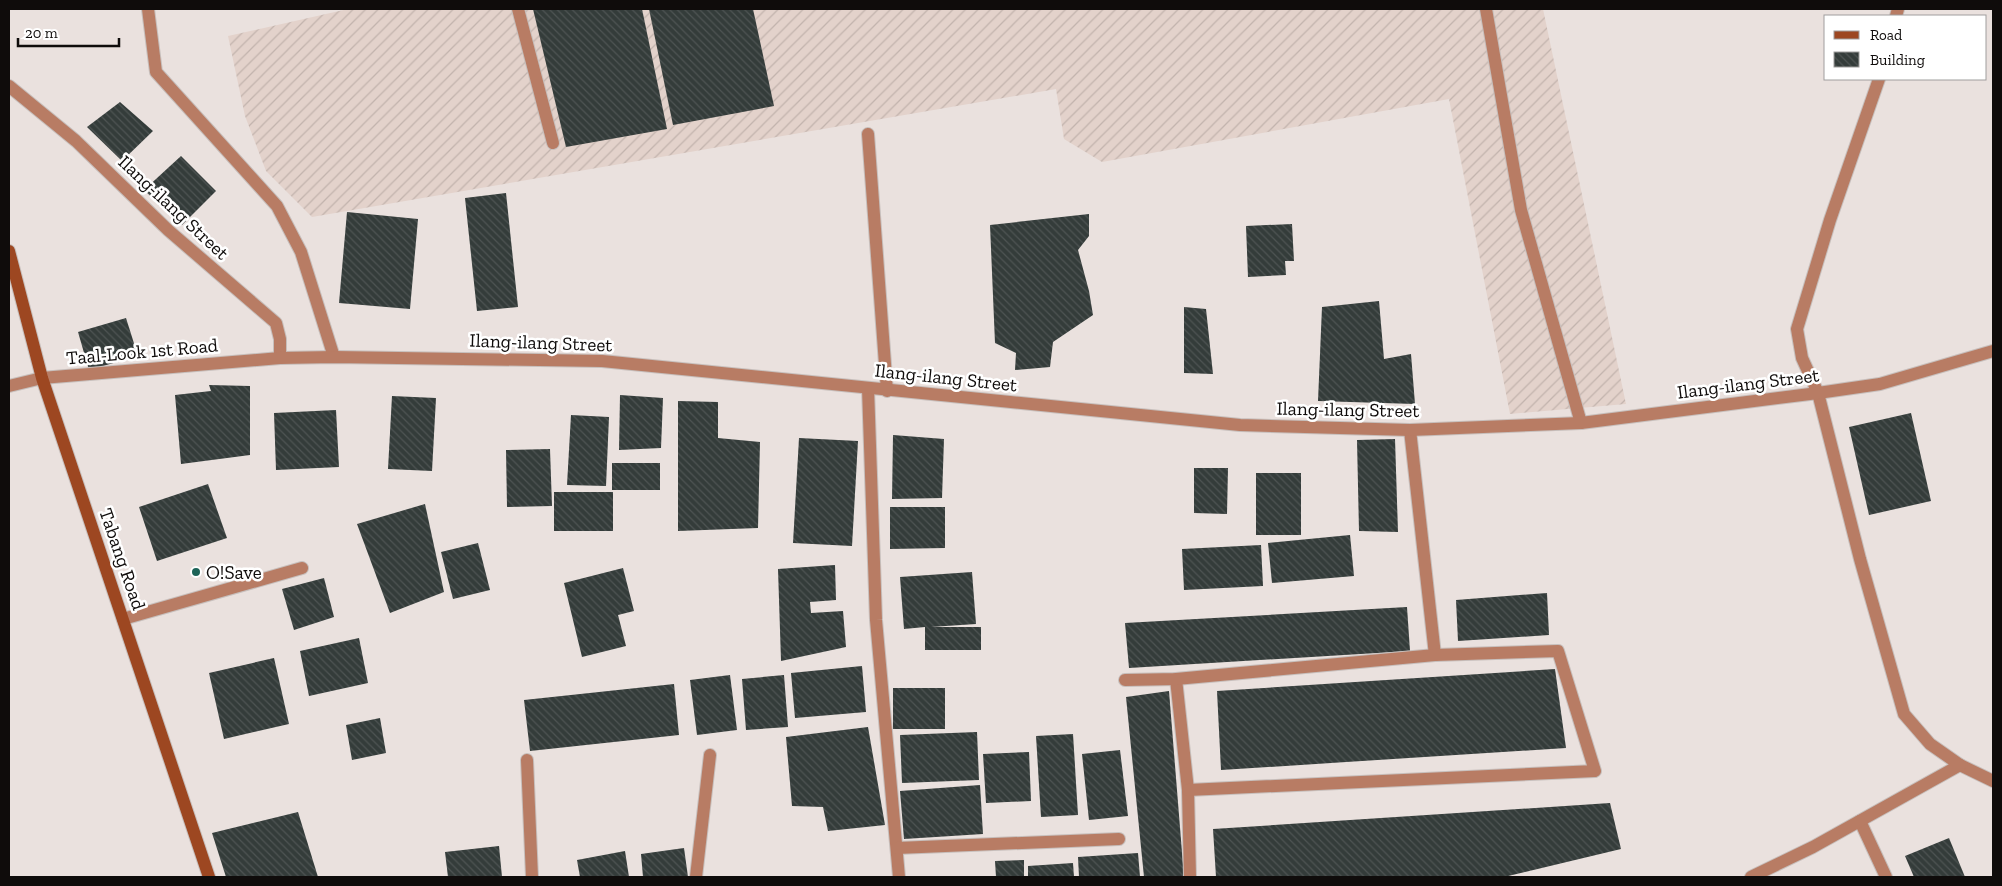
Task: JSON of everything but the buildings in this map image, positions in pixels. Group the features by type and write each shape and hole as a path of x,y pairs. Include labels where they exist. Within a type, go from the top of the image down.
{"main road":[{"name":"Tabang Road","path":"9,251 42,378 209,877"}],"street":[{"path":"148,9 156,72 277,206 301,252 334,357"},
{"path":"518,9 553,143"},
{"path":"1486,9 1521,210 1581,423"},
{"path":"1878,80 1830,220 1798,329 1802,358 1818,393 1860,559 1904,714 1930,744 1960,765 1993,781"},
{"name":"Ilang-ilang Street","path":"9,86 76,141 168,230 276,323 280,339 280,358 334,357 602,361 1240,425 1410,430 1581,423 1818,393 1880,384 1993,351"},
{"path":"868,134 887,391"},
{"name":"Taal-Look 1st Road","path":"9,386 42,378 280,358"},
{"path":"868,388 876,620 900,877"},
{"path":"1410,430 1435,655"},
{"path":"123,619 302,568"},
{"path":"1125,680 1176,679 1435,655 1558,651 1596,771 1188,790"},
{"path":"1176,679 1188,790 1190,877"},
{"path":"696,877 710,755"},
{"path":"528,760 532,877"},
{"path":"1751,877 1860,821 1960,765"},
{"path":"1860,821 1886,877"},
{"path":"897,848 1119,839"}],"shaded area":[{"path":"348,9 1543,9 1626,404 1510,414 1449,99 1102,162 1064,139 1056,89 312,217 266,171 245,116 228,36"}],"place":[{"name":"O!Save","path":"196,572"}]}
